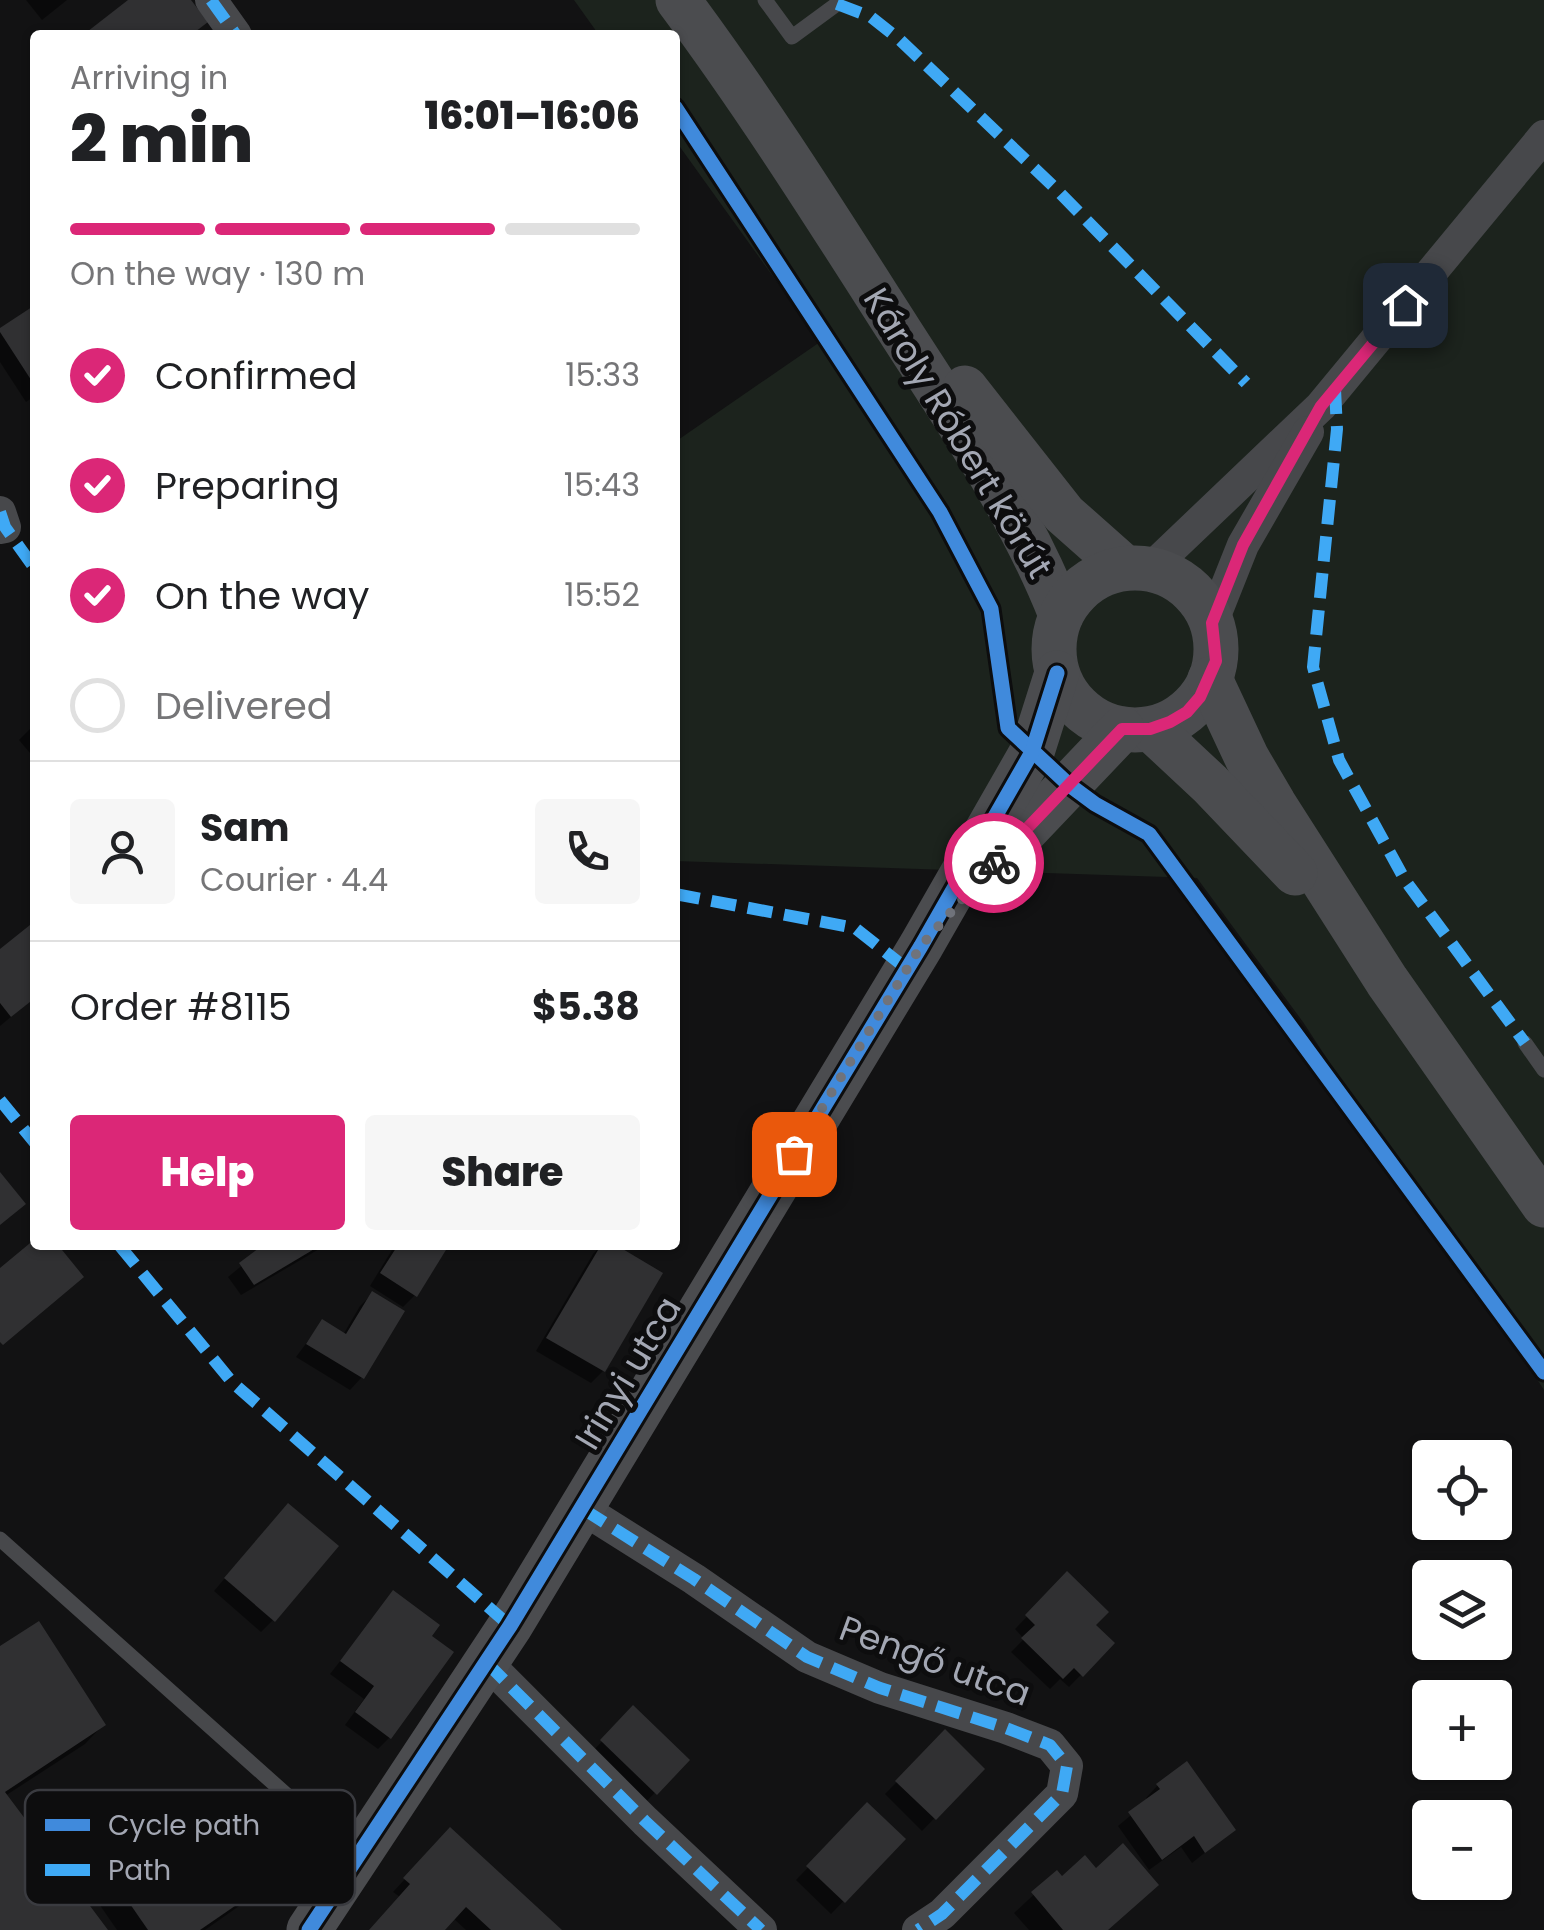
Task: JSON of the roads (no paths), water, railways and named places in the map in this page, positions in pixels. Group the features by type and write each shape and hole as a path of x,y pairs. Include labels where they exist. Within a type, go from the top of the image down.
{"street":[{"path":"211,0 232,30"},
{"name":"Károly Róbert körút","path":"678,0 730,69 964,431 1025,534 1060,615"},
{"path":"1138,568 1321,406 1544,136"},
{"name":"Károly Róbert körút","path":"850,253 955,374 1064,514 1138,568"},
{"path":"1212,623 1243,545 1321,406"},
{"path":"1136,729 1187,712 1200,697 1216,661 1212,623 1203,604 1170,575 1138,568 1105,573 1087,583 1060,615 1054,634 1057,673 1067,693 1081,710 1100,723 1136,729 1210,784 1295,873 1387,981"},
{"name":"Irinyi utca","path":"356,1856 583,1509 921,946 1032,752 1057,673"},
{"path":"1210,679 1247,758 1387,981 1544,1205"},
{"name":"Irinyi utca","path":"921,946 1019,835 1136,729"},
{"name":"Pengő utca","path":"583,1509 807,1657 880,1688 1050,1745 1067,1766 1062,1794 942,1914 918,1930"},
{"path":"486,1662 644,1821 761,1930"},
{"name":"Irinyi utca","path":"308,1930 324,1905"}],"lane":[{"path":"765,0 792,37 837,4"},
{"path":"1525,1043 1544,1070"},
{"path":"0,1539 282,1790"}]}
